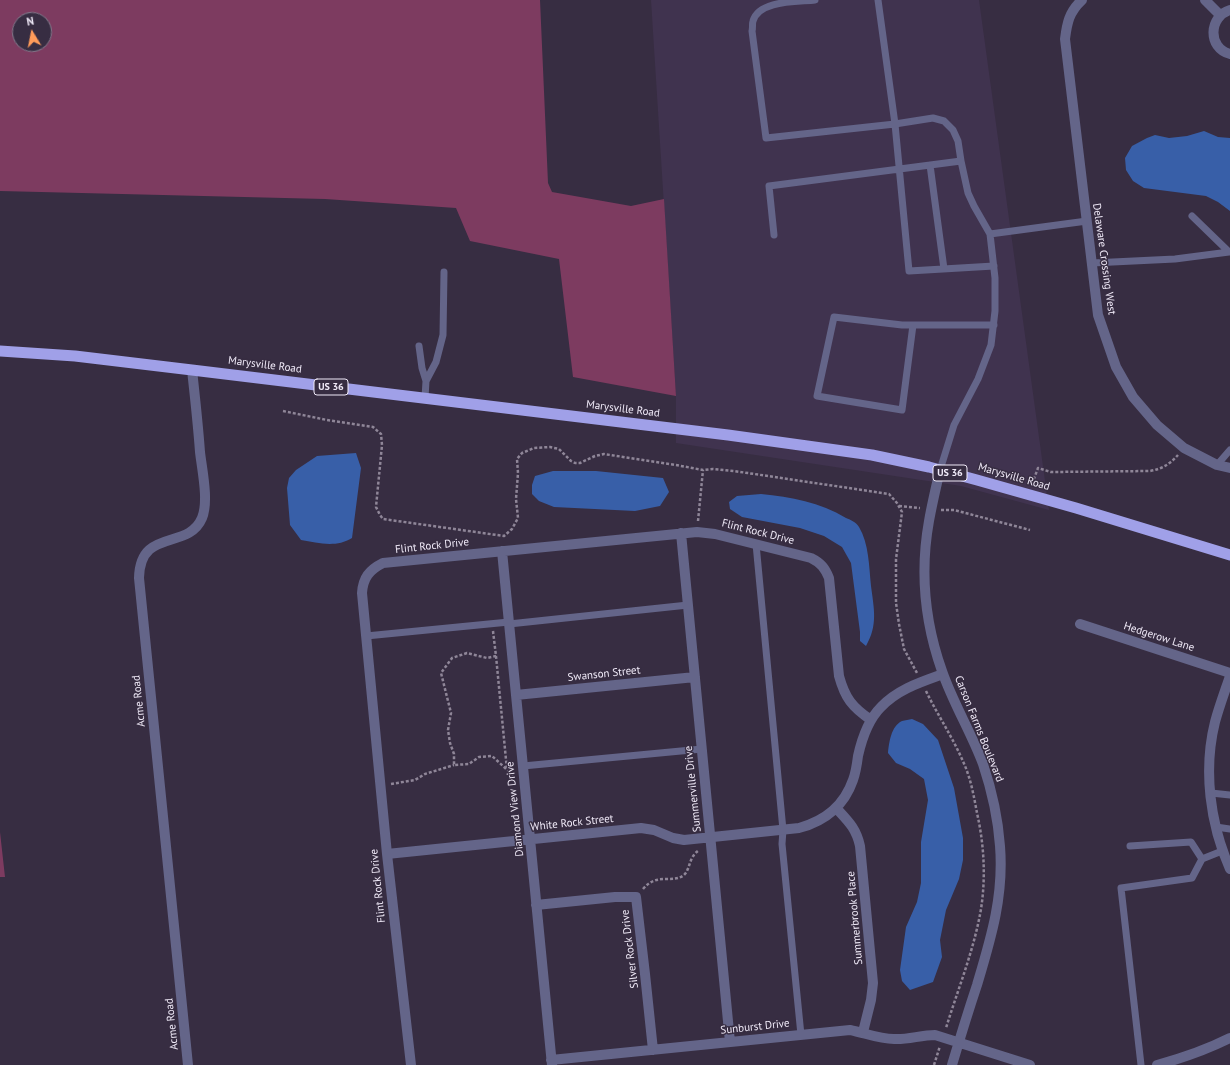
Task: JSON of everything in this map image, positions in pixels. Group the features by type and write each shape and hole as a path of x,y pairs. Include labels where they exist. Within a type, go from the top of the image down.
{"highway":[{"name":"Marysville Road","path":"0,351 75,356 425,398 872,455 940,470 1029,494 1230,555"}],"street":[{"name":"Delaware Crossing West","path":"1082,0 1075,7 1067,22 1065,40 1098,315 1116,367 1133,397 1157,424 1184,448 1217,465 1230,468"},
{"path":"1205,0 1220,15"},
{"path":"1230,10 1220,15 1215,22 1213,31 1214,40 1219,47 1230,54"},
{"name":"Acme Road","path":"188,1065 139,570 142,559 149,550 158,544 189,533 202,519 204,510 204,485 192,370"},
{"name":"Carson Farms Boulevard","path":"940,470 925,552 924,582 927,612 943,674 982,763 991,792 1000,846 1001,876 998,906 992,936 952,1065"},
{"name":"Flint Rock Drive","path":"411,1065 387,854 362,592 362,584 367,574 374,567 383,563 697,532 715,534 812,558 819,562 826,570 829,578 839,676 843,689 848,700 858,711 871,720"},
{"name":"Summerville Drive","path":"681,533 730,1042"},
{"name":"Diamond View Drive","path":"502,551 551,1062"},
{"name":"Hedgerow Lane","path":"1080,624 1230,674"},
{"name":"White Rock Street","path":"387,854 641,828 654,830 673,838 684,840 783,830 812,825 825,818 836,808 847,794 854,779 864,735 871,720 881,707 892,697 906,688 943,674"},
{"path":"1230,674 1215,723 1210,768 1212,806 1216,827 1222,851 1230,869"},
{"name":"Swanson Street","path":"516,695 695,677"},
{"name":"Summerbrook Place","path":"836,808 852,825 858,836 860,846 873,983 871,1000 863,1032"},
{"name":"Silver Rock Drive","path":"536,905 615,897 636,897 653,1050"},
{"name":"Sunburst Drive","path":"551,1062 850,1030 896,1040 923,1035 935,1035 1030,1065"},
{"path":"1157,1065 1186,1058 1211,1048 1230,1038"}],"lane":[{"path":"815,0 773,4 762,9 753,22 752,31 766,138 895,124 933,118 944,122 953,130 958,141 968,193 990,234 994,266 995,311 991,345 978,379 954,425 940,470"},
{"path":"878,0 895,124 909,271 994,266"},
{"path":"774,235 769,186 961,161"},
{"path":"930,165 944,269"},
{"path":"1092,263 1175,259 1229,252 1192,216"},
{"path":"990,234 1087,221"},
{"path":"426,381 436,362 443,335 444,272"},
{"path":"913,325 902,410 817,396 834,317 902,325 913,325 994,325"},
{"path":"419,346 422,368 426,381 425,398"},
{"path":"1217,465 1230,450"},
{"path":"756,544 783,830 782,844 801,1035"},
{"path":"366,636 688,605"},
{"path":"523,766 702,749"},
{"path":"1211,793 1230,795"},
{"path":"1216,827 1230,829"},
{"path":"1130,846 1191,842 1202,859"},
{"path":"1141,1065 1121,888 1192,878 1202,859 1222,851"}],"path":[{"path":"283,411 373,427 381,434 382,445 376,507 383,519 481,533 504,536 512,529 518,518 516,499 518,473 516,460 522,453 534,448 550,447 559,449 575,463 580,463 595,456 604,454 703,470 713,469 734,471 889,494 902,512 896,559 896,603 904,649 950,734 965,767 974,794 982,838 984,872 981,909 972,948 934,1065"},
{"path":"1029,494 1038,468 1051,472 1158,470 1167,466 1184,448"},
{"path":"697,532 703,470"},
{"path":"899,506 954,510 1030,530"},
{"path":"492,623 507,770"},
{"path":"454,764 454,754 450,743 448,730 451,713 442,673 452,658 467,653 487,658 496,656"},
{"path":"380,785 415,780 425,774 454,764 469,764 479,757 492,756 514,776 515,784"},
{"path":"636,897 651,881 679,877 685,874 690,859 700,849"}],"shaded area":[{"path":"0,0 540,0 548,183 552,192 631,206 664,199 676,396 573,377 559,259 470,241 456,208 325,199 0,191"},
{"path":"651,0 979,0 1049,510 961,486 676,443 676,396"},
{"path":"0,832 5,877 0,877"}],"water":[{"path":"1204,131 1218,137 1230,138 1230,211 1218,202 1206,196 1144,188 1133,181 1126,170 1125,158 1132,146 1147,138 1155,135 1169,138 1187,136"},
{"path":"356,453 361,468 352,538 333,544 301,540 290,525 287,488 289,478 296,470 317,456"},
{"path":"553,471 596,471 663,478 669,492 660,506 635,511 554,507 539,501 532,494 532,485 535,476"},
{"path":"761,494 816,504 852,520 859,527 867,548 874,610 874,624 866,646 860,641 851,563 842,547 824,536 800,528 742,517 730,509 729,502 737,496"},
{"path":"912,719 923,724 938,740 954,788 963,838 963,860 959,879 946,910 940,940 942,957 933,982 910,990 902,981 900,970 906,927 917,902 921,883 921,842 928,800 924,779 910,769 896,763 888,753 891,735 895,727 902,721"}]}
